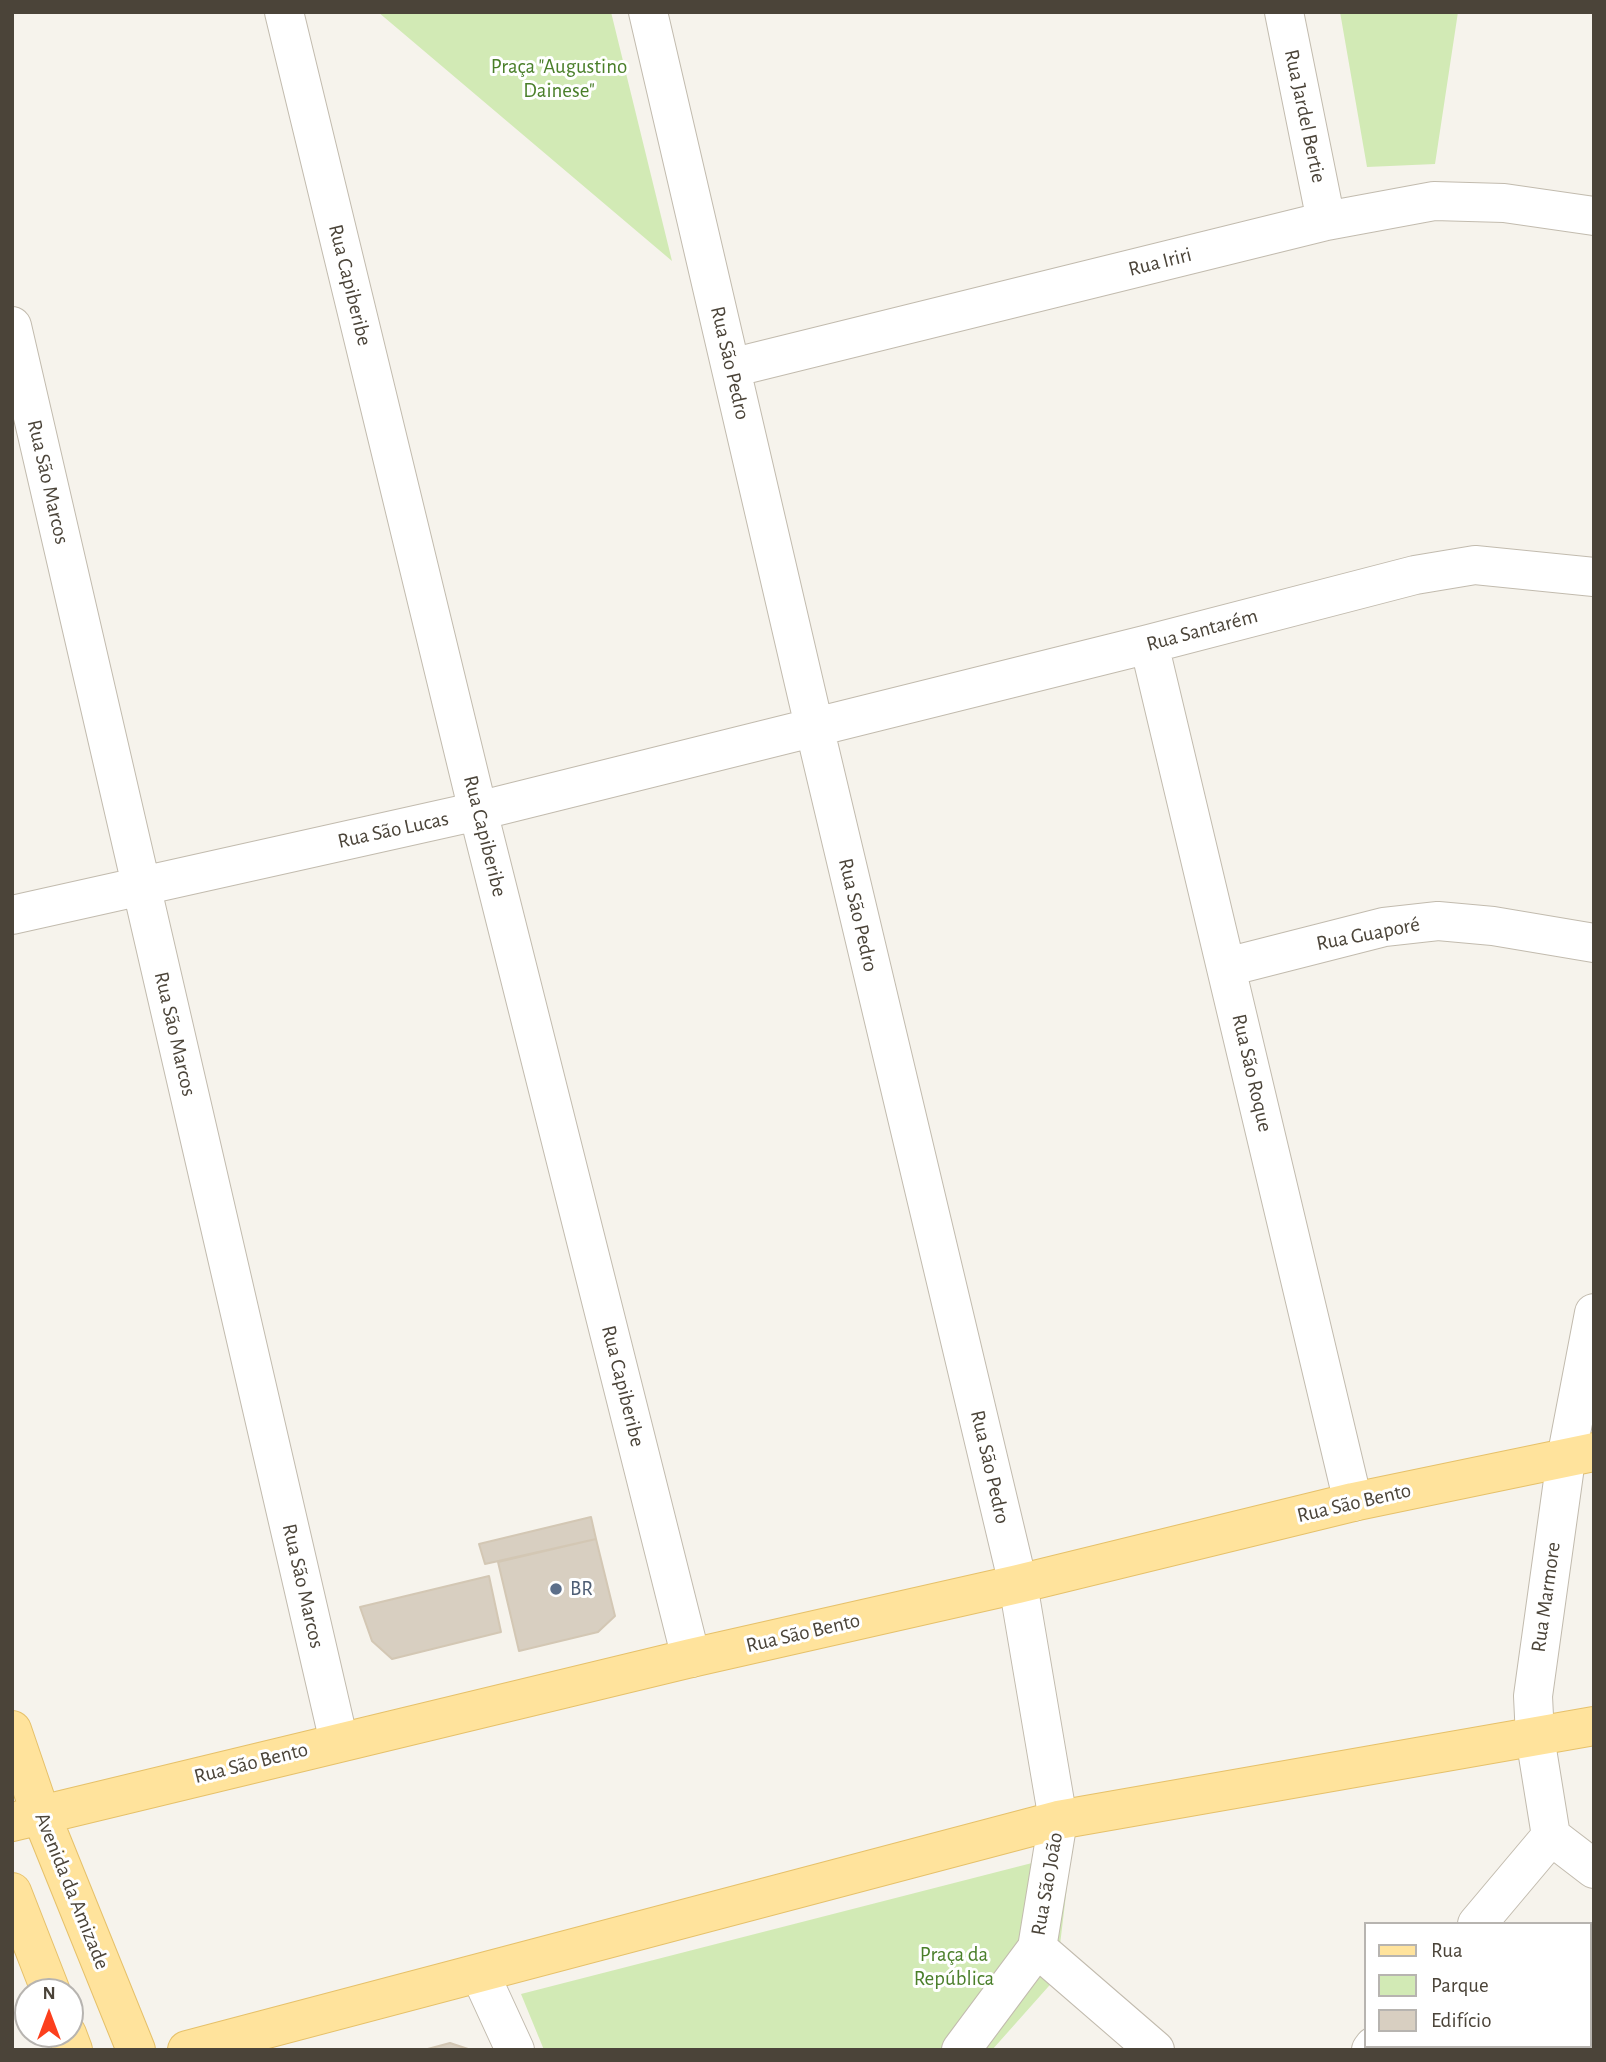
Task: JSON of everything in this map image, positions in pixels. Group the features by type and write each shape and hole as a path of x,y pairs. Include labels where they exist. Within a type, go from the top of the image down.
{"main road":[{"name":"Rua São Bento","path":"27,1818 691,1658 1018,1584 1353,1502 1580,1455"},
{"path":"187,2050 1058,1820 1594,1726"},
{"name":"Avenida da Amizade","path":"12,1730 27,1818 136,2050"},
{"path":"12,1892 46,1978"}],"street":[{"name":"Rua Capiberibe","path":"284,12 478,811 691,1658"},
{"name":"Rua São Pedro","path":"648,12 1018,1584 1058,1820"},
{"name":"Rua Jardel Bertie","path":"1284,12 1326,220"},
{"name":"Rua Iriri","path":"731,368 1326,220 1434,201 1504,203 1594,216"},
{"name":"Rua São Marcos","path":"12,326 339,1742"},
{"name":"Rua Santarém","path":"814,726 1149,644 1415,575 1475,565 1594,577"},
{"name":"Rua São Roque","path":"1149,644 1353,1502"},
{"name":"Rua São Lucas","path":"12,915 478,811 814,726"},
{"name":"Rua Guaporé","path":"1227,967 1384,927 1438,921 1493,926 1594,943"},
{"name":"Rua Marmore","path":"1551,1836 1535,1737 1534,1696 1537,1660 1580,1455 1594,1313"},
{"name":"Rua São João","path":"961,2050 1037,1948 1058,1820"},
{"path":"1479,1922 1551,1836 1594,1869"},
{"path":"1037,1948 1154,2050"},
{"path":"480,1974 515,2050"}],"green space":[{"name":"Praça \"Augustino Dainese\"","path":"378,12 611,12 672,261"},
{"path":"1340,12 1458,12 1435,164 1367,167"},
{"name":"Praça da República","path":"1071,1853 1056,1978 992,2050 544,2050 521,1994"}],"building":[{"path":"591,1517 596,1539 485,1564 479,1544"},
{"name":"BR","path":"596,1539 615,1616 598,1632 519,1651 498,1562"},
{"path":"489,1576 501,1632 392,1659 372,1641 360,1607"},
{"path":"450,2043 471,2050 424,2050"}],"place":[{"name":"BR","path":"556,1589"}]}
